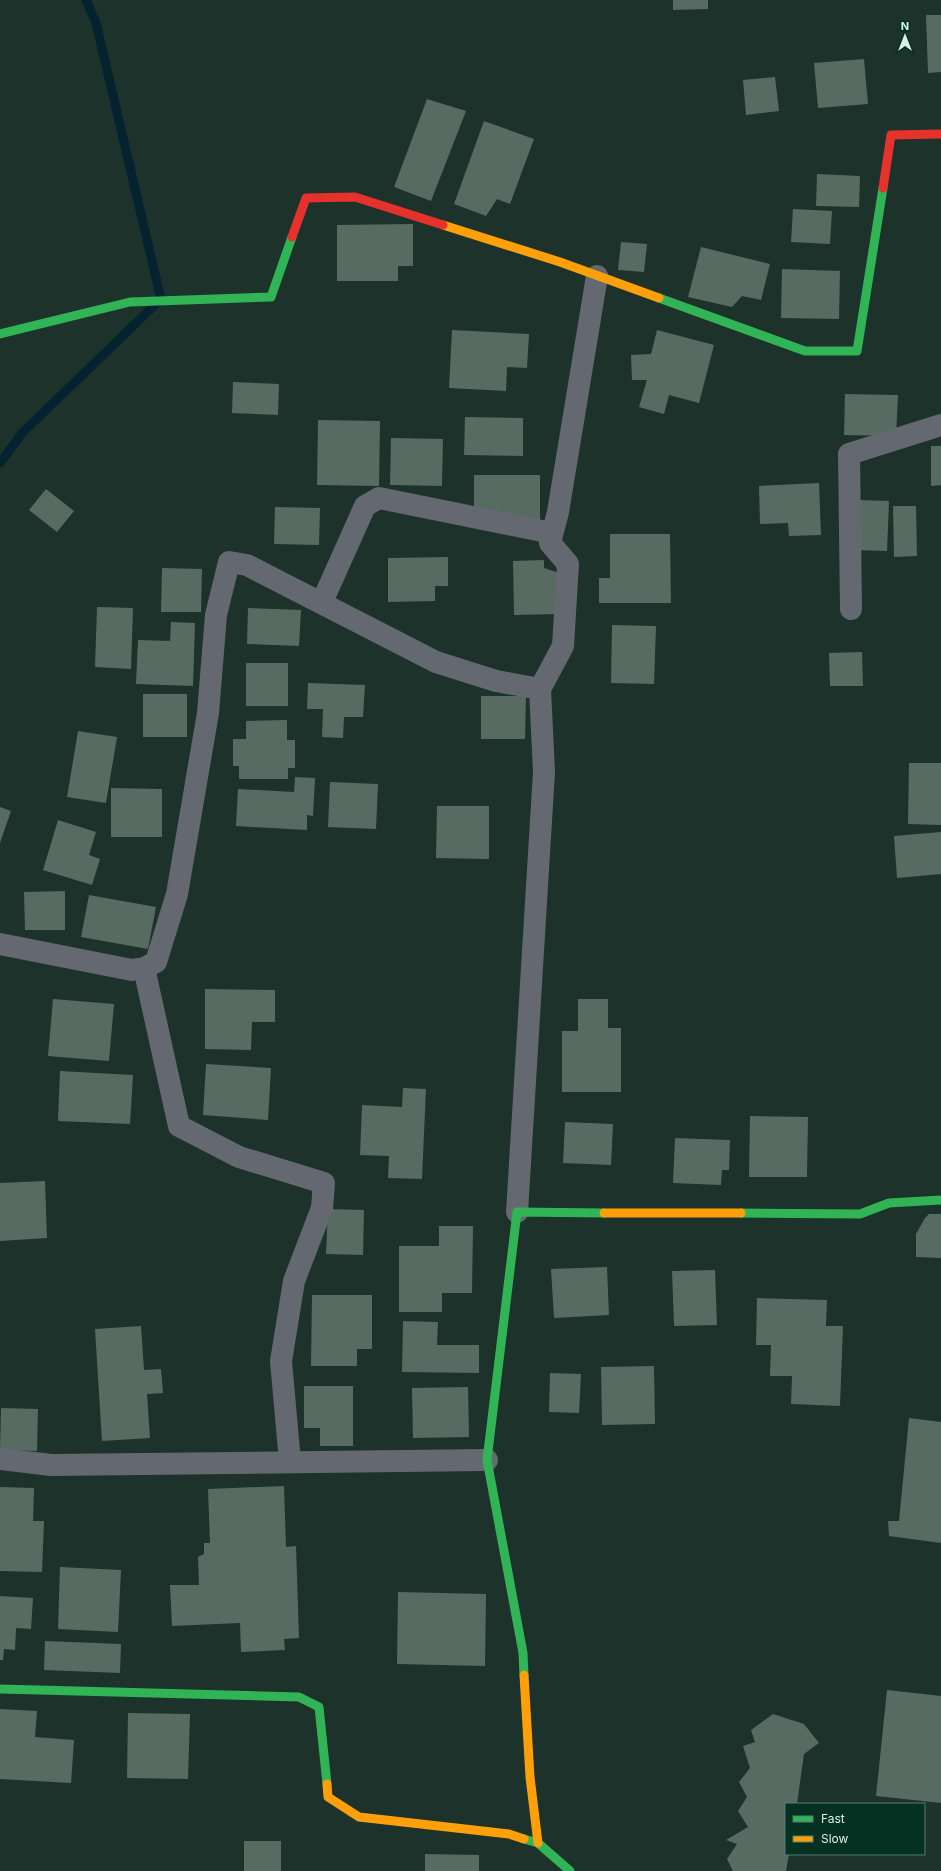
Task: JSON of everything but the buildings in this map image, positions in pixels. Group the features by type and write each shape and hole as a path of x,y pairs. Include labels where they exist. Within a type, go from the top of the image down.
{"street":[{"path":"0,334 130,302 271,297 306,198 355,197 560,262 805,351 857,351 891,135 941,134"},
{"path":"538,1843 530,1776 523,1653 487,1460 517,1212 544,772 540,689 563,646 568,564 550,542 558,512 597,276"},
{"path":"851,609 849,454 941,425"},
{"path":"322,602 365,506 379,498 552,533"},
{"path":"0,944 132,970 144,968 156,962 177,894 208,712 216,615 229,562 247,565 322,602 436,662 496,681 540,689"},
{"path":"144,968 179,1126 239,1157 324,1183 322,1208 294,1281 281,1361 290,1462"},
{"path":"517,1212 860,1214 889,1203 941,1200"},
{"path":"0,1459 51,1465 487,1460"},
{"path":"0,1689 299,1697 319,1707 328,1797 359,1817 509,1834 538,1843 570,1871"}],"waterway":[{"path":"0,463 22,433 161,299 96,23 86,0"}],"traffic: fast":[{"path":"659,298 805,351 857,351 883,188"},
{"path":"0,334 130,302 271,297 292,237"},
{"path":"741,1213 860,1214 889,1203 941,1200"},
{"path":"524,1675 523,1653 487,1460 517,1212 604,1213"},
{"path":"0,1689 299,1697 319,1707 327,1784"},
{"path":"524,1839 538,1843 570,1871"}],"traffic: slow":[{"path":"443,225 560,262 659,298"},
{"path":"604,1213 741,1213"},
{"path":"524,1675 530,1777 538,1843"},
{"path":"327,1784 328,1797 359,1817 509,1834 524,1839"}],"traffic: jam":[{"path":"883,188 891,135 941,134"},
{"path":"292,237 306,198 355,197 443,225"}]}
